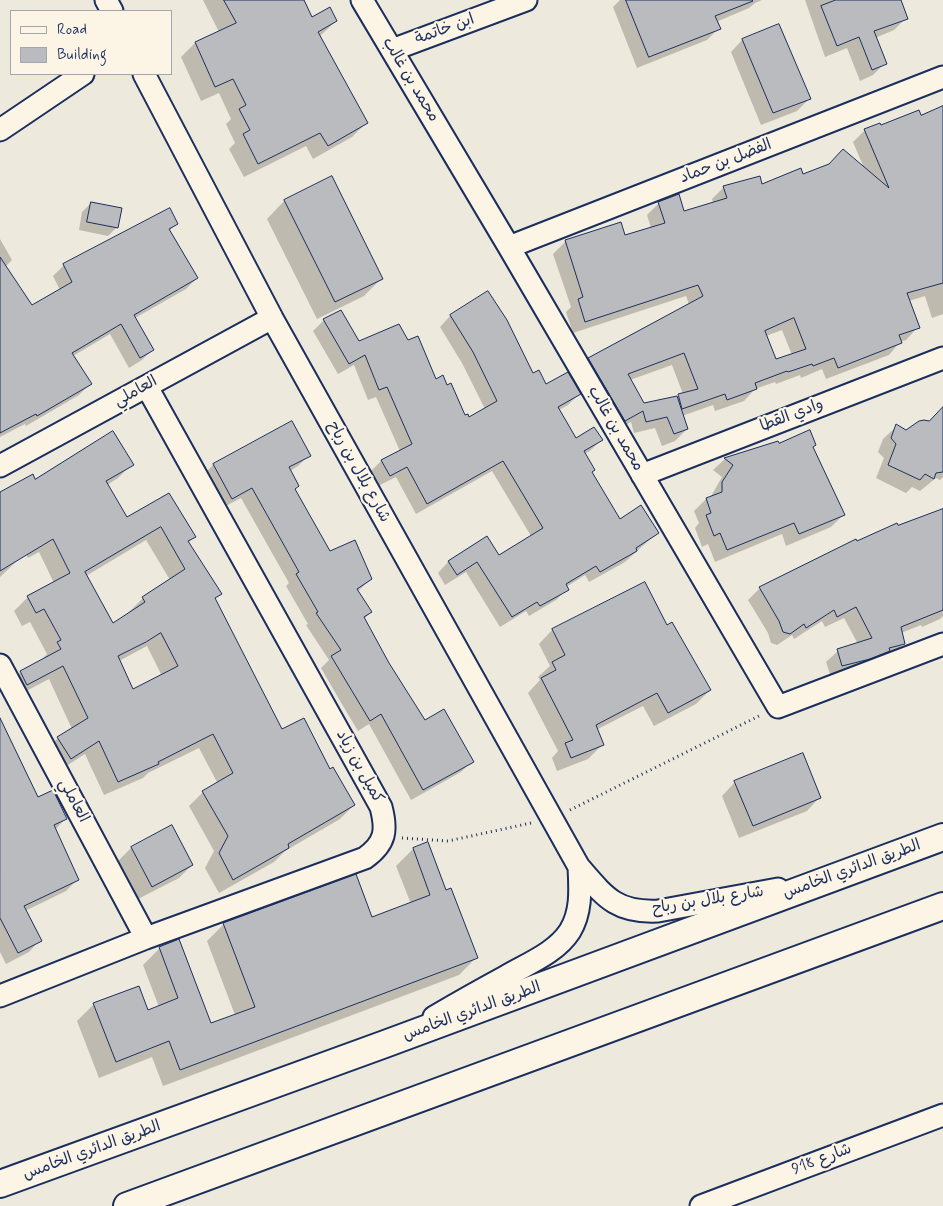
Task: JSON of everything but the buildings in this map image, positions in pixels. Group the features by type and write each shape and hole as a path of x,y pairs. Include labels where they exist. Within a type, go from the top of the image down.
{"main road":[{"name":"الطريق الدائري الخامس","path":"0,1184 386,1044 943,837"},
{"path":"127,1206 943,906"}],"street":[{"name":"محمد بن غالب","path":"362,0 778,707"},
{"name":"ابن خاتمة","path":"392,50 526,0"},
{"path":"0,130 82,75"},
{"name":"شارع بلال بن رباح","path":"145,75 272,318 579,867 609,900 624,908 646,912 822,881"},
{"name":"الفضل بن حماد","path":"509,247 943,77"},
{"name":"العاملي","path":"0,466 272,318"},
{"name":"وادي القطا","path":"642,475 943,358"},
{"name":"كميل بن زياد","path":"147,387 381,807 385,821 384,837"},
{"path":"778,707 943,644"},
{"name":"العاملي","path":"0,665 146,938"},
{"path":"0,996 146,938 365,858 378,849 384,837"},
{"name":"شارع بلال بن رباح","path":"386,1044 554,948 571,929 576,916 580,894 579,867"},
{"path":"906,919 943,913"},
{"name":"شارع 918","path":"701,1206 943,1115"}],"path":[{"path":"384,837 448,841 552,818 778,707"}]}
